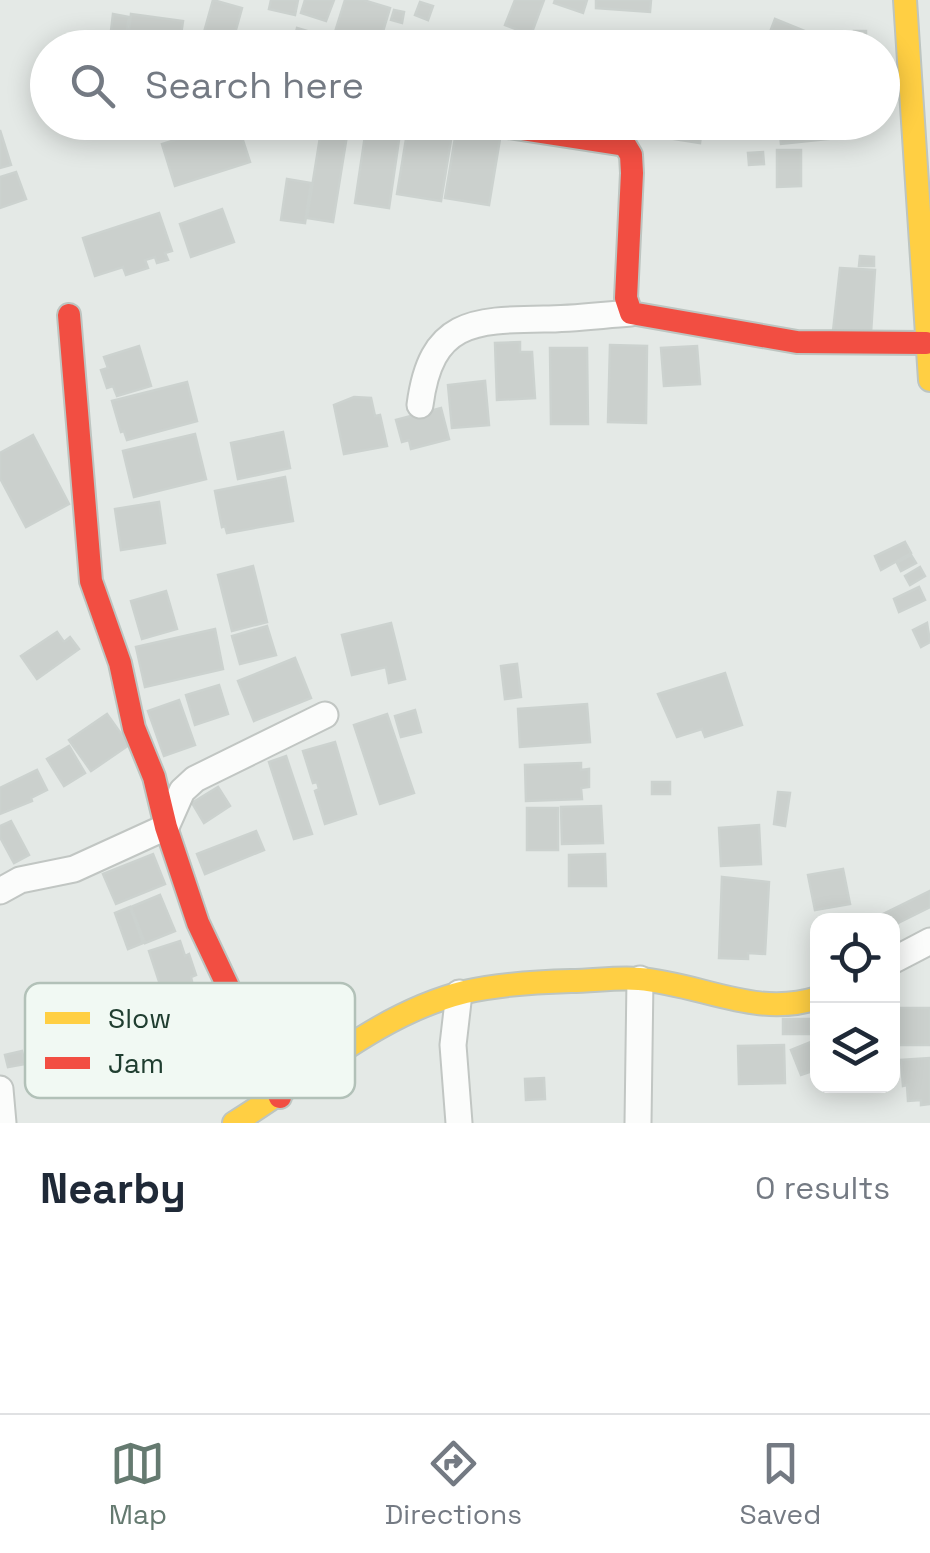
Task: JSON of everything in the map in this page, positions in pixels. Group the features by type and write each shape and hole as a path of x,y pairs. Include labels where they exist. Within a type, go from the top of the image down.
{"street":[{"path":"904,0 930,380"},
{"path":"598,140 625,144 631,155 626,298 631,313"},
{"path":"420,405 424,373 451,335 470,325 516,318 631,313 796,342 926,343"},
{"path":"69,314 91,581 120,663 134,728 154,777 198,923 226,983"},
{"path":"0,891 20,880 74,868 166,827 182,791 195,779 325,715"},
{"path":"900,957 930,941"},
{"path":"355,1042 414,1008 460,992 503,984 640,979 756,1004 798,1007 810,1002"},
{"path":"638,1123 640,979"},
{"path":"459,1123 453,1045 460,992"},
{"path":"0,1089 3,1123"},
{"path":"234,1123 277,1098"}],"building":[{"path":"213,0 242,8 236,30 205,30"},
{"path":"271,0 298,0 295,15 269,9"},
{"path":"305,0 334,0 326,21 301,13"},
{"path":"345,0 363,0 390,8 383,30 336,30"},
{"path":"515,0 544,0 533,30 505,25"},
{"path":"587,0 583,13 554,3"},
{"path":"596,0 651,0 650,12 596,8"},
{"path":"420,2 433,6 428,20 415,15"},
{"path":"394,10 404,12 402,23 391,20"},
{"path":"113,14 129,17 127,30 111,30"},
{"path":"131,14 183,21 182,30 129,30"},
{"path":"775,19 802,30 771,30"},
{"path":"0,130 11,165 0,168"},
{"path":"175,140 243,140 250,162 175,186 162,144"},
{"path":"320,140 346,140 333,222 307,218"},
{"path":"364,140 399,140 389,208 355,203"},
{"path":"406,140 451,140 441,201 397,194"},
{"path":"455,140 500,140 489,205 445,198"},
{"path":"781,140 819,140 781,144"},
{"path":"777,150 801,150 801,186 777,187"},
{"path":"763,152 764,164 749,165 748,153"},
{"path":"16,172 26,199 0,208 0,177"},
{"path":"287,179 311,183 305,223 281,220"},
{"path":"222,209 234,242 191,257 180,224"},
{"path":"159,213 172,251 165,253 168,260 157,263 155,257 145,260 148,268 126,275 123,267 95,276 83,238"},
{"path":"860,256 874,257 874,266 859,266"},
{"path":"840,268 875,270 871,333 833,331"},
{"path":"520,342 520,352 532,352 535,398 497,400 495,343"},
{"path":"610,345 647,346 646,423 608,422"},
{"path":"139,346 151,386 117,396 113,386 107,388 101,370 108,368 104,357"},
{"path":"697,346 700,384 664,386 661,348"},
{"path":"550,348 587,348 588,424 551,424"},
{"path":"485,381 489,425 452,428 448,385"},
{"path":"187,382 197,421 127,440 112,401"},
{"path":"354,397 371,398 375,416 380,415 387,446 344,454 334,405"},
{"path":"441,408 449,439 411,449 409,440 402,442 396,420"},
{"path":"283,432 290,468 238,479 231,443"},
{"path":"195,434 206,479 134,497 123,451"},
{"path":"33,435 69,504 26,527 0,478 0,453"},
{"path":"285,477 293,521 227,533 222,527 215,491"},
{"path":"159,502 165,543 121,550 115,509"},
{"path":"905,542 911,553 881,570 875,556"},
{"path":"911,555 916,563 901,571 897,563"},
{"path":"253,566 267,622 232,631 218,575"},
{"path":"920,567 925,576 910,585 905,576"},
{"path":"919,587 925,600 899,612 894,599"},
{"path":"166,591 177,629 142,639 131,601"},
{"path":"391,623 405,679 389,683 386,667 352,675 342,635"},
{"path":"927,623 930,642 921,647 913,630"},
{"path":"267,626 276,655 240,664 232,636"},
{"path":"215,629 223,669 145,687 136,647"},
{"path":"57,632 64,642 70,637 79,649 37,679 21,656"},
{"path":"295,658 311,698 254,721 238,681"},
{"path":"517,664 521,697 505,699 501,666"},
{"path":"725,673 742,725 705,737 702,729 677,737 658,694"},
{"path":"219,685 228,714 195,725 186,695"},
{"path":"179,700 195,745 164,756 148,711"},
{"path":"587,704 590,742 520,747 518,709"},
{"path":"415,710 421,732 401,737 395,716"},
{"path":"107,714 129,745 91,771 69,740"},
{"path":"387,714 414,793 380,804 354,725"},
{"path":"335,742 356,814 325,824 315,791 319,789 317,782 313,783 303,751"},
{"path":"69,746 85,773 64,786 47,759"},
{"path":"286,756 312,834 294,839 269,762"},
{"path":"581,763 581,770 589,769 589,787 581,788 582,799 526,801 525,765"},
{"path":"37,770 47,790 0,814 0,788"},
{"path":"652,782 670,782 670,794 652,794"},
{"path":"218,787 230,806 204,823 192,803"},
{"path":"778,792 790,793 785,826 774,824"},
{"path":"601,806 603,843 562,844 561,807"},
{"path":"527,808 558,808 558,850 527,850"},
{"path":"11,821 29,855 14,863 0,837 0,826"},
{"path":"759,825 761,864 721,866 719,828"},
{"path":"256,831 264,850 205,874 197,854"},
{"path":"153,854 165,884 116,904 103,874"},
{"path":"605,854 606,886 569,886 569,855"},
{"path":"843,869 850,904 815,910 808,875"},
{"path":"722,877 769,882 765,954 748,953 748,959 719,958"},
{"path":"930,891 930,907 900,922 900,913 885,913"},
{"path":"160,895 175,931 145,943 131,907"},
{"path":"130,907 143,943 128,949 115,913"},
{"path":"180,941 196,975 191,977 192,983 160,983 149,951"},
{"path":"900,1008 930,1008 930,1045 900,1045"},
{"path":"783,1019 810,1019 810,1034 783,1034"},
{"path":"810,1042 810,1072 801,1075 791,1050"},
{"path":"784,1045 785,1083 739,1084 738,1046"},
{"path":"22,1051 25,1064 8,1067 5,1055"},
{"path":"930,1058 930,1104 908,1101 901,1060"},
{"path":"544,1078 545,1099 526,1100 525,1079"}],"traffic: slow":[{"path":"905,0 930,380"},
{"path":"355,1042 433,1002 465,992 518,984 631,979 750,1002 810,1000"},
{"path":"234,1123 271,1098"}],"traffic: jam":[{"path":"593,140 625,145 631,155 626,298 631,313 797,342 926,343"},
{"path":"69,315 91,581 120,663 134,728 154,777 198,923 226,983"}]}
